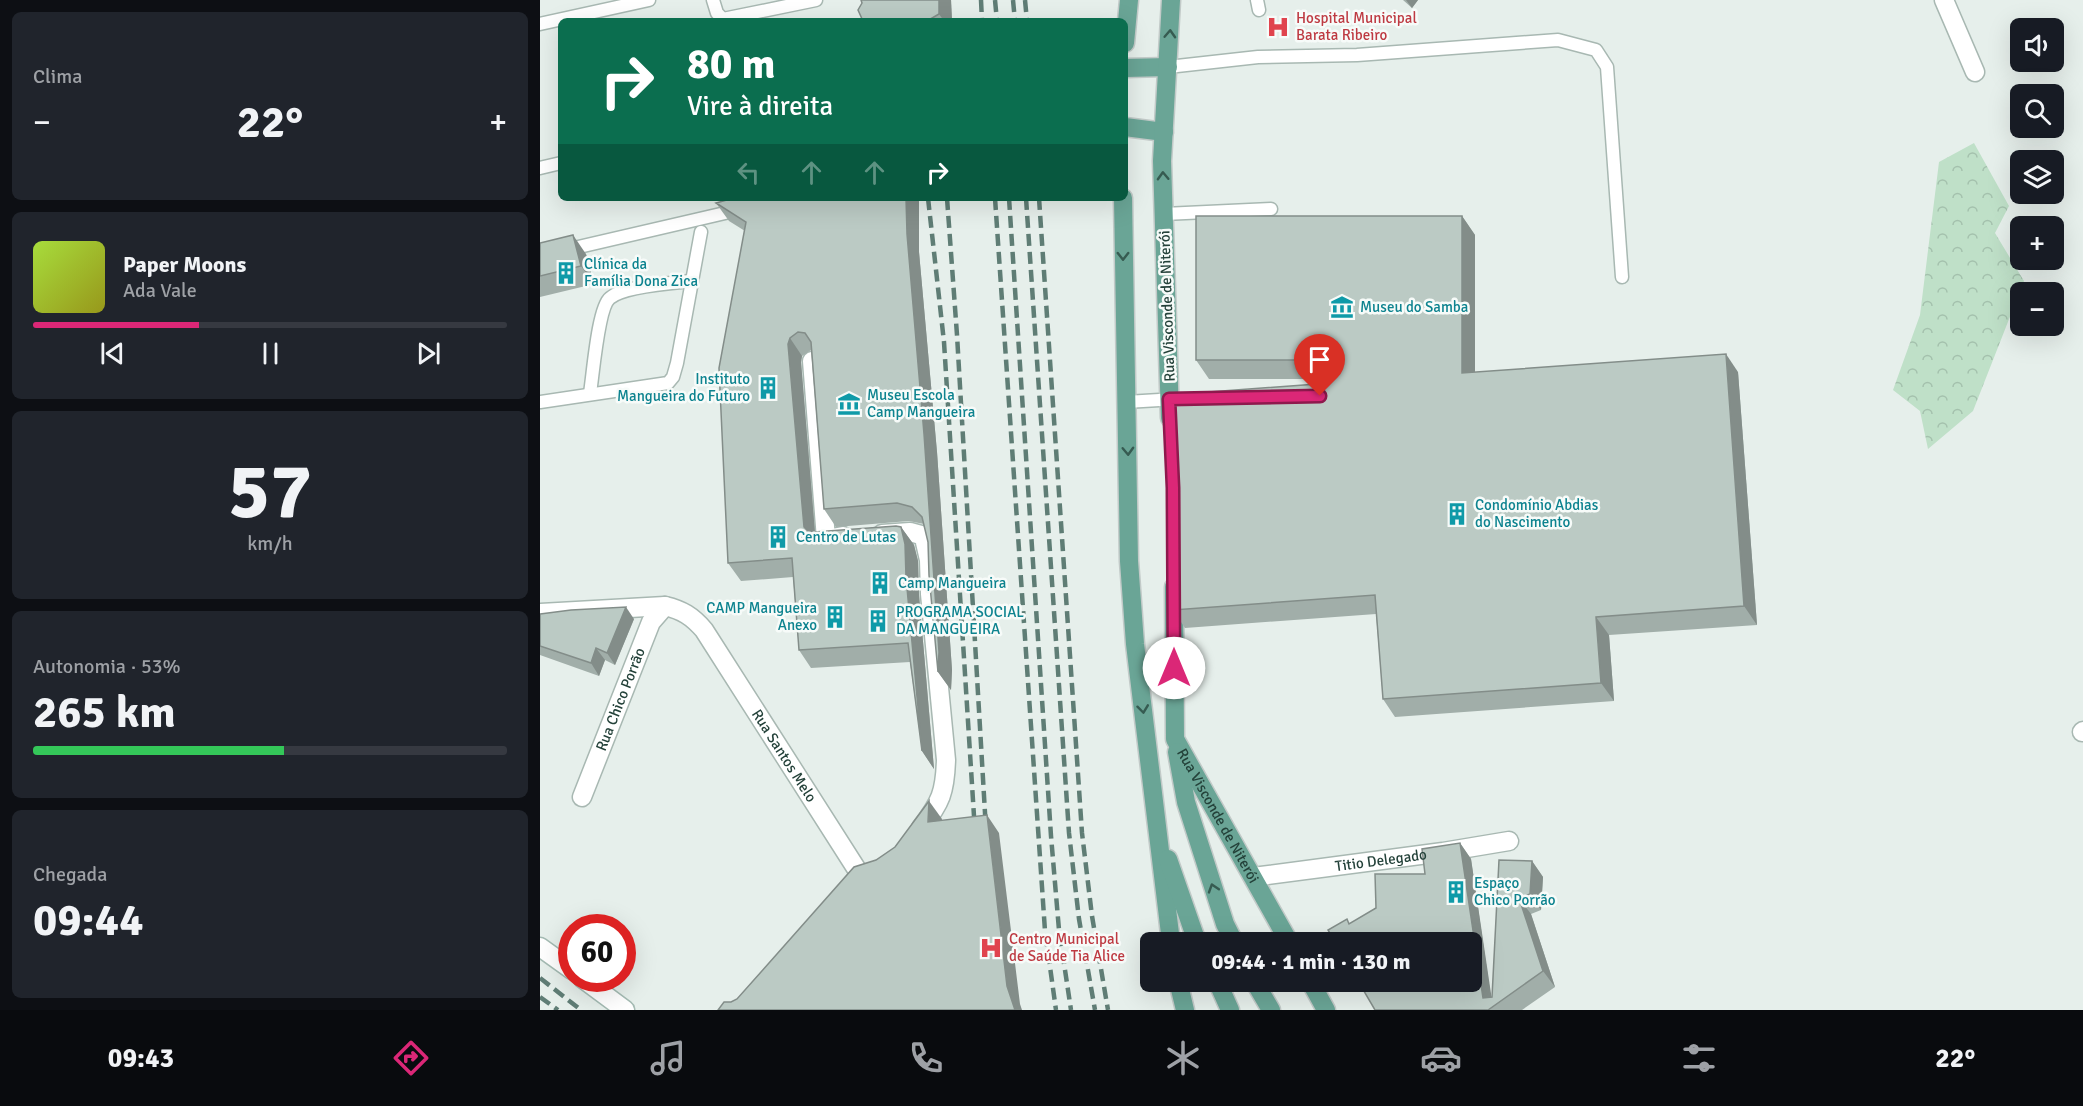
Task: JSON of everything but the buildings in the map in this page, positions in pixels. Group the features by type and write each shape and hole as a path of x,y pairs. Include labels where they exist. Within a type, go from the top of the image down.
{"main road":[{"path":"1127,18 1129,0"},
{"name":"Rua Visconde de Niterói","path":"1171,0 1164,132 1164,214 1171,433"},
{"path":"1128,68 1168,67"},
{"path":"1128,127 1164,132"},
{"path":"1123,201 1129,561 1134,633 1170,932"},
{"name":"Rua Visconde de Niterói","path":"1174,573 1175,739 1283,932"},
{"path":"1175,739 1186,802 1228,932"},
{"path":"1156,826 1193,932"},
{"path":"1181,992 1185,1010"},
{"path":"1222,992 1230,1010"},
{"path":"1260,992 1271,1010"},
{"path":"1317,992 1326,1010"}],"street":[{"path":"1944,0 1975,72"},
{"path":"812,361 826,539 910,532 924,538 929,560 930,594 946,759 945,785 936,808 912,841"},
{"name":"Rua Santos Melo","path":"540,613 665,606 679,609 692,616 704,630 866,874 845,893"},
{"name":"Rua Chico Porrão","path":"582,797 651,622 665,606"},
{"name":"Titio Delegado","path":"1253,877 1509,841"},
{"path":"540,947 558,960"},
{"path":"601,992 625,1010"}],"lane":[{"path":"567,18 649,0"},
{"path":"713,0 717,13 722,18"},
{"path":"728,18 816,0"},
{"path":"540,24 558,20"},
{"path":"1168,67 1258,57 1357,55 1558,40 1596,50 1607,67 1622,277"},
{"path":"540,168 558,164"},
{"path":"540,256 743,209"},
{"path":"1164,214 1271,209"},
{"path":"540,402 668,383 673,377 677,363 701,232"},
{"path":"590,393 602,311 609,298 624,290 692,280"},
{"path":"1126,402 1190,399"}],"green space":[{"path":"1974,143 2009,206 1995,233 2010,258 2010,270 2017,270 2024,281 2010,282 2010,317 1973,411 1928,449 1920,411 1893,390 1920,315 1939,162"}],"railway":[{"path":"981,0 982,18"},
{"path":"995,0 997,18"},
{"path":"1013,0 1015,18"},
{"path":"1025,0 1027,18"},
{"path":"928,201 944,342 975,832"},
{"path":"947,201 986,830"},
{"path":"995,201 1045,931 1056,1010"},
{"path":"1009,201 1051,836 1059,930 1071,1010"},
{"path":"1026,201 1069,833 1079,919 1095,1010"},
{"path":"1039,201 1082,833 1092,916 1108,1010"},
{"path":"540,978 581,1010"},
{"path":"540,997 558,1010"}],"place":[{"name":"Hospital Municipal Barata Ribeiro","path":"1278,27"},
{"name":"Clínica da Família Dona Zica","path":"566,273"},
{"name":"Museu do Samba","path":"1342,307"},
{"name":"Instituto Mangueira do Futuro","path":"768,388"},
{"name":"Museu Escola Camp Mangueira","path":"849,404"},
{"name":"Condomínio Abdias do Nascimento","path":"1457,514"},
{"name":"Centro de Lutas","path":"778,537"},
{"name":"Camp Mangueira","path":"880,583"},
{"name":"CAMP Mangueira Anexo","path":"835,617"},
{"name":"PROGRAMA SOCIAL DA MANGUEIRA","path":"878,621"},
{"name":"Espaço Chico Porrão","path":"1456,892"},
{"name":"Centro Municipal de Saúde Tia Alice","path":"991,948"}],"route":[{"path":"1174,668 1173,488 1169,399 1320,396"}]}
